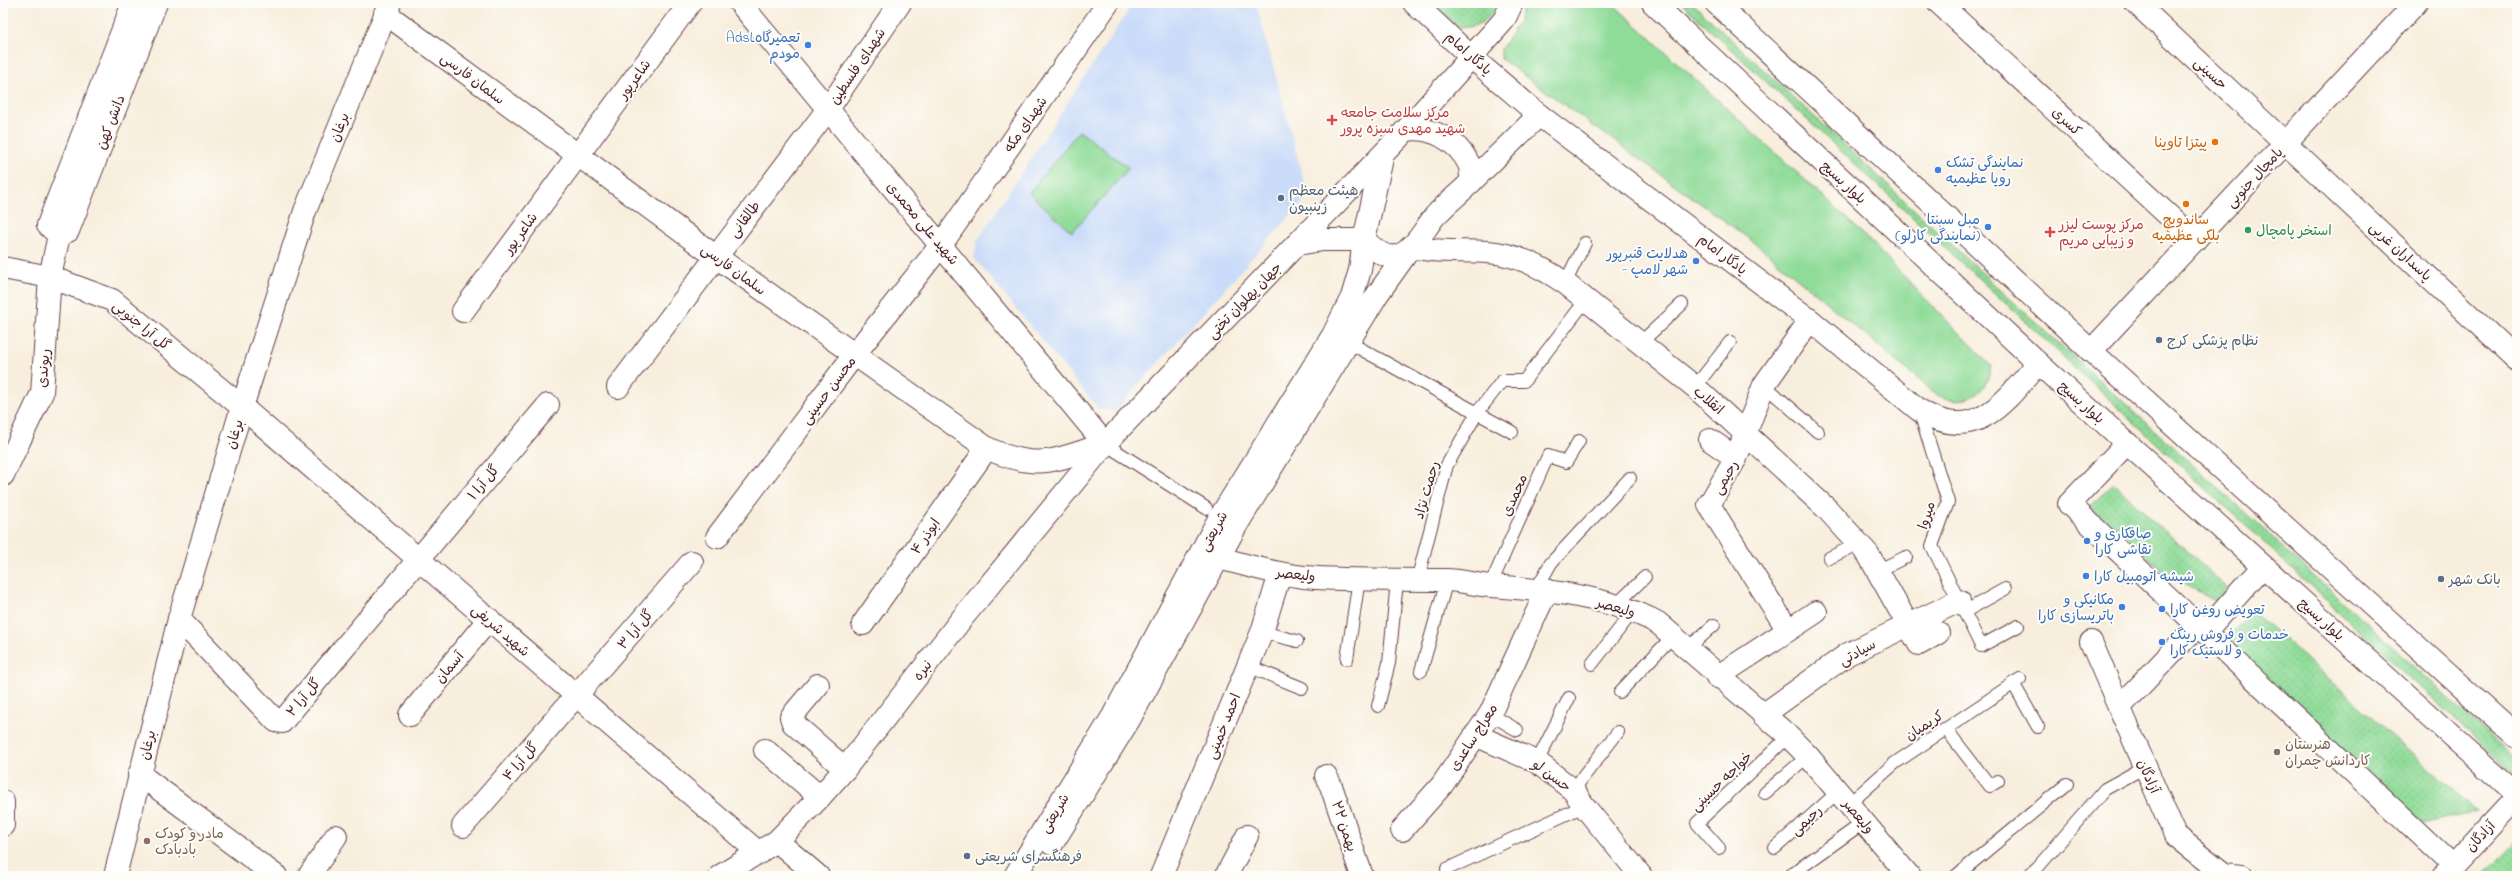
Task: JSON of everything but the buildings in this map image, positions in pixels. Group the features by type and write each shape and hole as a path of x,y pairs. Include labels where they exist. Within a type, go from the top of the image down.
{"street":[{"name":"دانش کهن","path":"133,3 48,225 59,235 68,231 156,3"},
{"name":"شاعرپور","path":"577,156 690,3"},
{"name":"شهید علی محمدی","path":"740,3 1105,444"},
{"name":"شهدای فلسطین","path":"828,108 900,3"},
{"name":"شهدای مکه","path":"941,245 1108,3"},
{"name":"یادگار امام","path":"1414,3 1470,56 1539,115 1810,320 1919,410 1936,421 1951,424 1964,424 1975,420 2005,402 2038,362"},
{"path":"1406,130 1470,56 1504,20 1512,3"},
{"name":"بلوار بسیج","path":"1653,3 2038,362 2517,796"},
{"path":"1716,3 2091,350 2517,737"},
{"name":"کسری","path":"1939,3 2195,240"},
{"name":"حسینی","path":"2136,3 2285,143"},
{"name":"پامچال جنوبی","path":"2091,350 2416,3"},
{"name":"سلمان فارسی","path":"388,8 577,156 854,355 987,448 1011,459 1029,463 1059,459 1105,444"},
{"name":"برغان","path":"115,876 139,774 179,619 242,407 305,211 388,8"},
{"name":"طالقانی","path":"618,387 715,256 828,108"},
{"name":"شریعتی","path":"1033,876 1129,720 1236,526 1377,295 1411,246 1435,216 1539,115"},
{"path":"1406,130 1429,129 1459,149 1470,165 1471,182"},
{"name":"جهان پهلوان تختی","path":"1105,444 1406,130"},
{"name":"پاسداران غربی","path":"2285,143 2517,360"},
{"name":"شریعتی","path":"1015,876 1113,716 1220,517 1333,335 1354,290 1360,270 1364,240 1383,154"},
{"name":"شاعر پور","path":"464,311 577,156"},
{"path":"50,277 59,235"},
{"path":"1297,244 1324,240 1364,240 1374,249 1389,256 1396,256 1411,246"},
{"name":"محسن حسینی","path":"717,537 854,355 941,245"},
{"name":"انقلاب","path":"1411,246 1429,251 1489,252 1519,259 1547,271 1565,282 1639,344 1695,387 1746,432 1827,509 1858,544 1877,571 1910,625 1919,644 1938,633"},
{"name":"گل آرا جنوبی","path":"3,268 50,277 112,300 242,407"},
{"name":"ریوندی","path":"3,474 42,393 50,277"},
{"name":"رحیمی","path":"1788,630 1709,505 1736,458 1764,385 1810,320"},
{"name":"گل آرا ۱","path":"419,559 548,405"},
{"name":"شهید شریفی","path":"242,407 578,696 768,847 818,876"},
{"path":"1710,440 1736,458"},
{"path":"2127,443 2069,504 2202,628 2448,871"},
{"name":"نبره","path":"720,876 768,847 820,797 845,769 964,616 1105,444"},
{"name":"ابوذر ۴","path":"863,624 987,448"},
{"name":"ولیعصر","path":"1219,558 1280,574 1407,581 1447,580 1490,586 1542,589 1625,608 1658,623 1808,756 1909,876"},
{"name":"گل آرا ۲","path":"179,619 276,721 282,722 419,559"},
{"name":"گل آرا ۳","path":"578,696 692,562"},
{"path":"2120,707 2264,566"},
{"name":"احمد خمینی","path":"1161,876 1262,632 1280,574"},
{"name":"معراج ساعدی","path":"1402,830 1442,785 1490,714 1542,589"},
{"name":"سیادتی","path":"1763,715 1848,654 1910,625 1962,607"},
{"path":"1718,677 1816,612"},
{"name":"آسمان","path":"410,715 489,619"},
{"name":"آزادگان","path":"2091,642 2175,834 2230,875"},
{"path":"818,685 795,710 791,717 793,723 845,769"},
{"name":"گل آرا ۴","path":"463,826 578,696"},
{"name":"حسن لو","path":"1475,735 1537,762 1578,798 1641,876"},
{"path":"765,750 820,797"},
{"path":"139,774 276,876"},
{"name":"۲۲ بهمن","path":"1326,776 1332,786 1362,876"},
{"name":"آزادگان","path":"2448,871 2517,796"},
{"path":"3,802 3,825"},
{"path":"309,876 336,836"},
{"path":"1226,876 1247,836"}],"lane":[{"path":"1565,282 1585,243"},
{"name":"رحمت نژاد","path":"1378,706 1407,581 1447,465 1477,413 1502,381 1524,381 1586,300"},
{"path":"1639,344 1682,304"},
{"path":"1348,342 1512,432"},
{"path":"1695,387 1730,342"},
{"path":"1764,385 1818,432"},
{"name":"میروا","path":"1919,410 1948,502 1932,546 1980,646 2018,626"},
{"name":"محمدی","path":"1490,586 1548,456 1566,462 1579,441"},
{"path":"1105,444 1206,508"},
{"path":"1542,589 1551,563 1630,478"},
{"path":"1829,558 1858,544"},
{"path":"1877,571 1906,556"},
{"path":"1592,664 1644,577"},
{"path":"1347,660 1359,579"},
{"path":"1421,672 1447,580"},
{"path":"1962,607 2005,588"},
{"path":"1620,692 1679,643 1714,625"},
{"path":"1262,632 1297,641"},
{"path":"1248,666 1302,688"},
{"name":"کریمیان","path":"1844,798 2016,681 2038,727"},
{"path":"1537,762 1569,698"},
{"path":"1490,714 1517,730"},
{"path":"1946,729 1990,786 1998,781"},
{"path":"1447,869 1578,798 1618,732"},
{"name":"خواجه حسینی","path":"1719,848 1697,823 1788,737"},
{"path":"1765,793 1808,756"},
{"path":"2028,876 2038,867 2105,789 2145,767"},
{"path":"1956,876 2067,784"},
{"name":"رحیمی","path":"1775,848 1844,798"},
{"path":"1792,874 1864,822"}],"shaded area":[{"path":"1133,3 1256,3 1308,196 1115,411 1098,408 974,258 977,241"}],"green space":[{"path":"1431,3 1500,3 1492,14 1481,23 1474,26 1461,27 1451,22"},
{"path":"1524,3 1612,3 1852,223 1991,366 1985,385 1979,392 1965,399 1956,400 1937,395 1755,243 1501,59 1501,49 1519,22"},
{"path":"1681,3 1692,3 2007,296 2517,760 2517,777"},
{"path":"1079,131 1129,168 1072,232 1029,193"},
{"path":"2113,483 2228,589 2215,601 2165,574 2090,507"},
{"path":"2253,611 2477,811 2422,824 2224,641"},
{"path":"2517,842 2517,876 2483,876"}],"place":[{"name":"AdsLتعمیرگاه مودم","path":"808,45"},
{"name":"مرکز سلامت جامعه شهید مهدی سبزه پرور","path":"1332,120"},
{"name":"پیتزا تاوینا","path":"2215,142"},
{"name":"نمایندگی تشک رویا عظیمیه","path":"1938,170"},
{"name":"هیئت معظم زینبیون","path":"1281,198"},
{"name":"ساندویچ بلکی عظیمیه","path":"2186,204"},
{"name":"مبل سپنتا (نمایندگی کارلو)","path":"1988,227"},
{"name":"استخر پامچال","path":"2248,230"},
{"name":"مرکز پوست لیزر و زیبایی مریم","path":"2050,232"},
{"name":"هدلایت قنبرپور - شهر لامپ","path":"1696,261"},
{"name":"نظام پزشکی کرج","path":"2159,340"},
{"name":"صافکاری و نقاشی کارا","path":"2087,541"},
{"name":"شیشه اتومبیل کارا","path":"2086,576"},
{"name":"بانک شهر","path":"2441,579"},
{"name":"مکانیکی و باتریسازی کارا","path":"2122,607"},
{"name":"تعویض روغن کارا","path":"2162,609"},
{"name":"خدمات و فروش رینگ و لاستیک کارا","path":"2162,642"},
{"name":"هنرستان کاردانش چمران","path":"2277,752"},
{"name":"مادر و کودک بادبادک","path":"147,841"},
{"name":"فرهنگسرای شریعتی","path":"967,856"}]}
